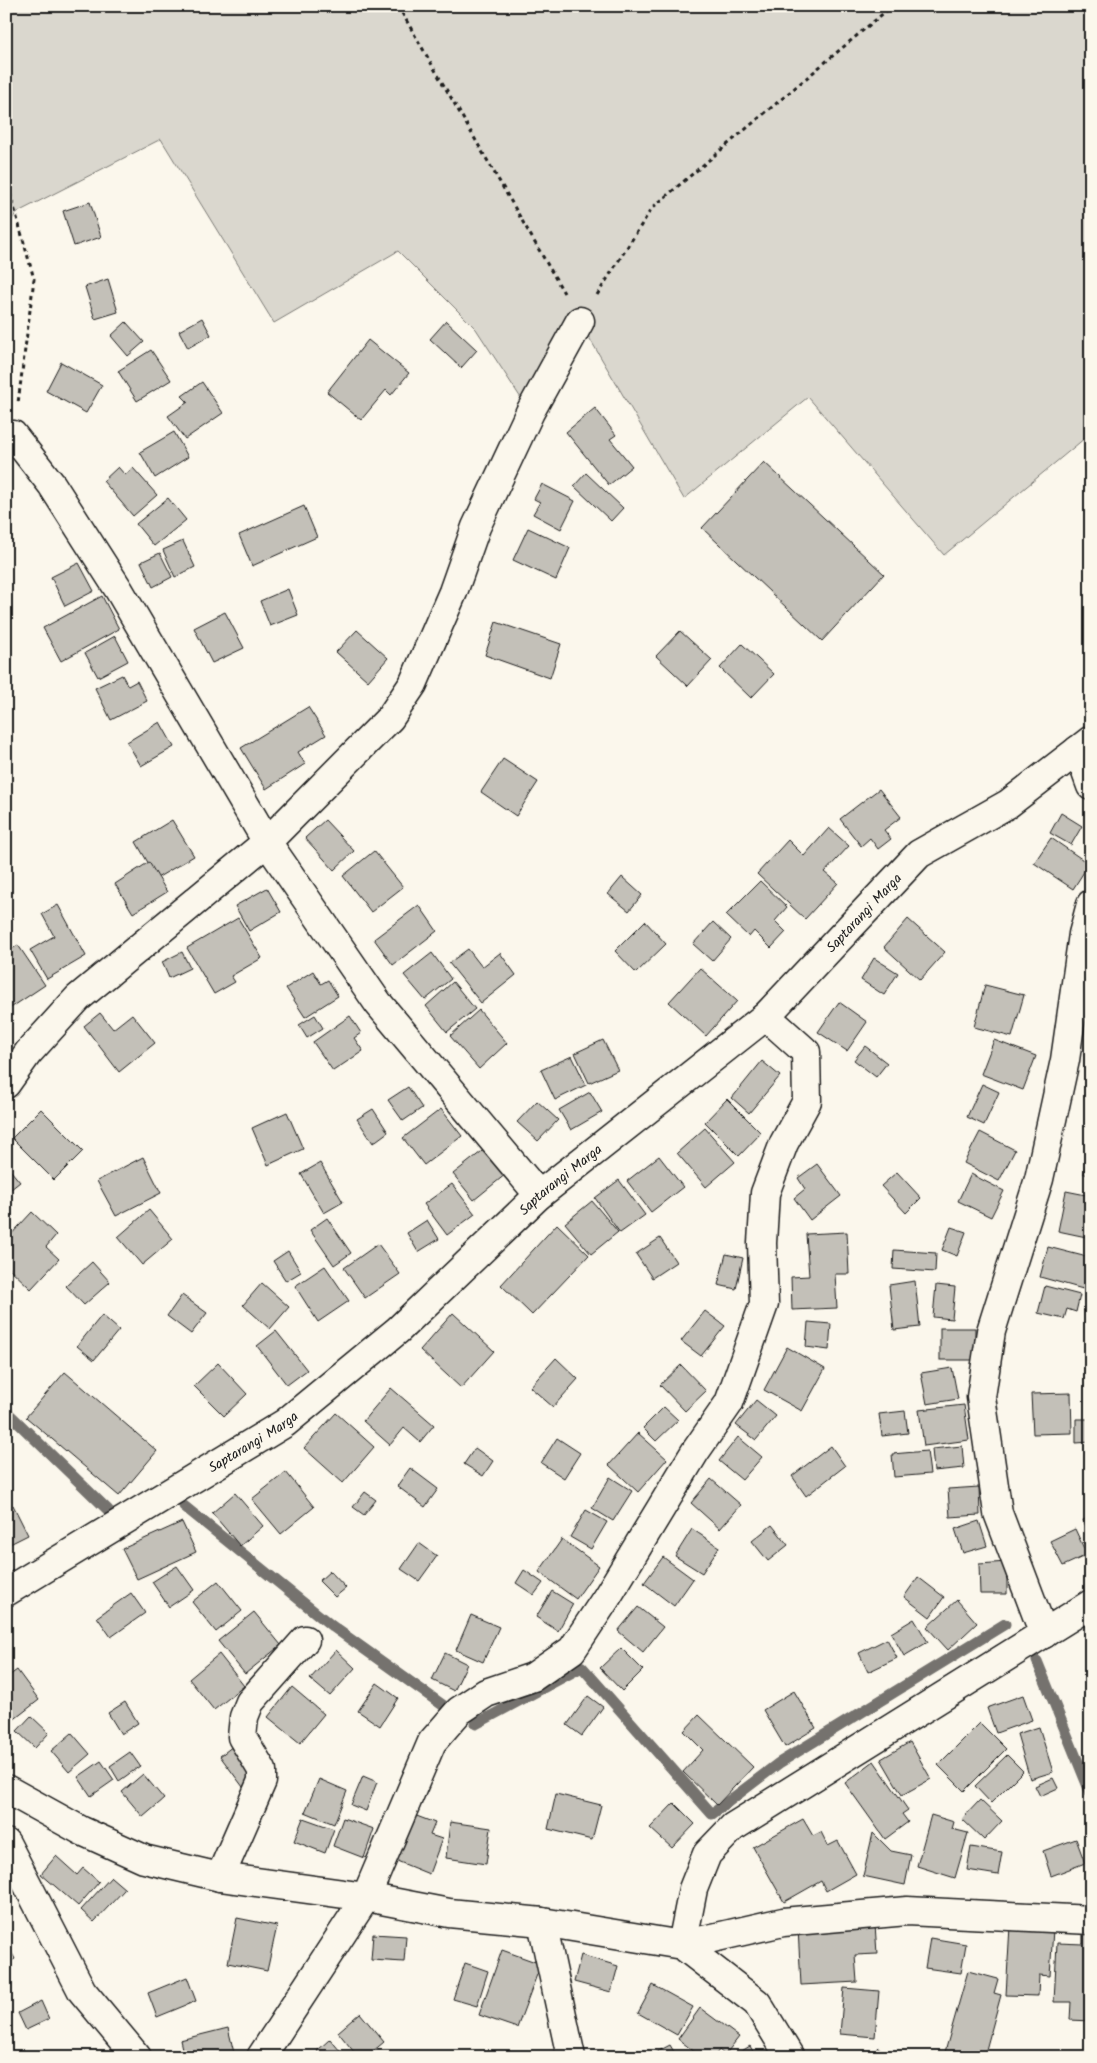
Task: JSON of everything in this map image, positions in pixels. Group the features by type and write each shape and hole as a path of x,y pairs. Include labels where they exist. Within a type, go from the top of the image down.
{"street":[{"path":"6,1084 28,1053 78,998 267,842 390,718 413,684 453,592 476,527 530,412 580,321"},
{"path":"14,435 52,485 120,590 267,842 378,1002 539,1195"},
{"path":"1085,745 1091,786"},
{"name":"Saptarangi Marga","path":"6,1592 286,1423 398,1330 539,1195 766,1016 919,854 1008,804 1085,745"},
{"path":"1044,1634 998,1513 981,1397 991,1331 1039,1179 1065,1060 1083,934 1091,904"},
{"path":"261,2057 366,1897 432,1742 459,1711 472,1702 486,1694 533,1677 572,1650 607,1597 695,1452 729,1403 764,1304 762,1243 765,1193 784,1143 807,1101 806,1052 766,1016"},
{"path":"682,1945 693,1889 707,1854 733,1827 1091,1604"},
{"path":"220,1877 262,1781 262,1770 242,1737 244,1717 250,1702 305,1640"},
{"path":"6,1789 82,1831 144,1859 220,1877 366,1897 449,1913 542,1922 682,1945 783,1922 907,1911 1091,1920"},
{"path":"6,1843 82,1991 138,2057"},
{"path":"542,1922 571,2057"},
{"path":"682,1945 757,2003 790,2057"}],"path":[{"path":"398,6 580,321 652,208 892,6"},
{"path":"6,178 34,279 14,435"}],"shaded area":[{"path":"6,6 1091,6 1091,433 944,555 808,397 684,499 580,322 530,412 476,329 398,251 274,323 161,139 16,213 6,229"}],"building":[{"path":"90,202 101,237 74,246 63,211"},
{"path":"108,279 118,312 95,319 85,287"},
{"path":"202,318 211,335 188,348 179,331"},
{"path":"446,321 477,350 461,368 430,339"},
{"path":"126,322 144,342 128,356 111,336"},
{"path":"368,340 409,373 391,395 386,390 361,420 327,392"},
{"path":"151,350 171,380 137,401 118,371"},
{"path":"61,362 102,385 86,413 46,391"},
{"path":"202,382 223,413 185,439 168,416 188,402 182,396"},
{"path":"595,408 616,435 610,439 632,466 609,485 566,432"},
{"path":"174,432 188,457 155,478 140,452"},
{"path":"764,462 884,574 822,641 702,528"},
{"path":"118,467 125,475 133,468 157,495 133,516 103,481"},
{"path":"586,473 623,508 611,521 574,486"},
{"path":"542,484 575,501 561,529 533,514 540,502 534,499"},
{"path":"168,498 186,520 154,546 136,524"},
{"path":"304,506 317,537 252,566 239,535"},
{"path":"528,528 570,548 556,580 513,560"},
{"path":"183,541 195,567 175,577 163,550"},
{"path":"160,553 172,577 153,587 141,562"},
{"path":"79,563 94,591 65,606 51,577"},
{"path":"288,589 298,615 270,626 260,601"},
{"path":"102,596 119,629 61,661 43,628"},
{"path":"225,612 244,648 212,663 194,628"},
{"path":"496,622 561,644 550,678 485,655"},
{"path":"357,630 388,658 368,681 336,652"},
{"path":"680,631 712,660 688,686 656,656"},
{"path":"115,636 128,661 98,677 85,653"},
{"path":"742,644 774,674 751,698 720,668"},
{"path":"122,675 128,686 137,681 147,701 111,720 95,688"},
{"path":"308,707 326,735 298,752 305,764 266,789 241,748"},
{"path":"160,722 174,747 141,766 127,742"},
{"path":"503,759 538,782 516,816 481,792"},
{"path":"879,789 901,817 884,830 891,839 878,849 870,838 861,846 840,819"},
{"path":"1061,813 1082,826 1071,845 1050,833"},
{"path":"172,820 194,856 157,878 136,842"},
{"path":"325,820 354,851 334,870 305,838"},
{"path":"829,828 849,846 825,872 838,883 805,919 757,874 788,840 804,856"},
{"path":"1051,838 1089,864 1073,889 1034,863"},
{"path":"374,851 403,887 371,912 343,876"},
{"path":"149,862 167,892 133,913 115,884"},
{"path":"622,877 642,895 629,911 608,894"},
{"path":"760,881 787,907 775,921 786,932 771,948 754,931 749,937 726,915"},
{"path":"267,888 281,912 249,931 235,906"},
{"path":"58,905 86,956 47,979 30,950 54,936 42,914"},
{"path":"419,905 437,931 393,965 374,939"},
{"path":"238,918 262,958 231,976 235,982 214,994 187,948"},
{"path":"908,919 945,952 920,980 884,947"},
{"path":"645,921 666,944 636,973 615,951"},
{"path":"713,922 731,939 712,961 693,944"},
{"path":"18,945 45,985 6,1011 6,953"},
{"path":"468,949 482,967 500,953 516,975 481,1003 449,963"},
{"path":"182,952 190,968 169,978 162,962"},
{"path":"432,953 451,979 425,1000 404,975"},
{"path":"874,958 898,973 884,995 861,980"},
{"path":"700,968 737,1001 706,1036 669,1002"},
{"path":"313,971 321,984 328,980 338,996 305,1017 286,988"},
{"path":"453,982 475,1009 447,1032 426,1006"},
{"path":"985,985 1024,995 1012,1037 974,1027"},
{"path":"839,1002 867,1022 847,1051 818,1032"},
{"path":"479,1010 507,1043 479,1069 450,1036"},
{"path":"100,1013 113,1029 132,1014 155,1043 119,1072 84,1026"},
{"path":"315,1015 323,1028 307,1038 299,1025"},
{"path":"350,1016 361,1033 354,1038 363,1051 333,1071 313,1042"},
{"path":"603,1040 618,1070 589,1083 575,1053"},
{"path":"994,1040 1036,1056 1023,1090 981,1074"},
{"path":"865,1046 887,1063 876,1077 854,1060"},
{"path":"572,1056 586,1085 555,1100 541,1070"},
{"path":"762,1061 780,1076 749,1113 732,1098"},
{"path":"982,1084 999,1092 984,1125 967,1117"},
{"path":"408,1087 422,1108 403,1121 388,1100"},
{"path":"590,1092 602,1112 571,1130 559,1110"},
{"path":"727,1099 761,1133 739,1156 705,1122"},
{"path":"537,1101 558,1120 538,1141 517,1122"},
{"path":"41,1109 83,1151 54,1180 12,1138"},
{"path":"373,1109 388,1132 373,1143 357,1119"},
{"path":"441,1109 462,1136 424,1165 403,1138"},
{"path":"287,1112 303,1149 268,1165 252,1128"},
{"path":"705,1128 735,1162 706,1187 677,1153"},
{"path":"980,1132 1015,1150 999,1181 964,1163"},
{"path":"1089,1144 1091,1144 1091,1175 1084,1174"},
{"path":"486,1148 506,1174 474,1200 453,1174"},
{"path":"659,1156 683,1187 651,1212 627,1181"},
{"path":"143,1157 161,1193 116,1216 97,1181"},
{"path":"320,1163 343,1202 324,1213 301,1174"},
{"path":"817,1164 841,1196 810,1220 794,1198 805,1189 798,1178"},
{"path":"6,1165 20,1182 6,1193"},
{"path":"897,1172 921,1198 906,1213 881,1186"},
{"path":"971,1174 1004,1191 991,1217 958,1201"},
{"path":"619,1180 645,1215 620,1233 595,1198"},
{"path":"452,1184 475,1214 447,1235 424,1204"},
{"path":"1066,1191 1091,1196 1091,1238 1058,1231"},
{"path":"592,1201 618,1232 591,1254 565,1223"},
{"path":"149,1210 173,1239 142,1265 118,1237"},
{"path":"32,1212 56,1235 46,1247 59,1259 31,1289 6,1265 6,1240"},
{"path":"327,1218 351,1253 334,1265 310,1230"},
{"path":"427,1220 439,1239 418,1252 407,1233"},
{"path":"557,1224 589,1255 532,1315 501,1285"},
{"path":"951,1227 966,1232 957,1256 942,1250"},
{"path":"847,1232 849,1274 835,1274 837,1308 792,1310 791,1277 809,1276 806,1234"},
{"path":"660,1238 676,1262 652,1278 636,1254"},
{"path":"378,1244 400,1274 365,1298 344,1268"},
{"path":"1048,1247 1091,1258 1083,1289 1040,1277"},
{"path":"894,1250 936,1253 935,1272 893,1269"},
{"path":"288,1251 301,1272 286,1281 273,1261"},
{"path":"726,1254 743,1258 736,1289 718,1285"},
{"path":"92,1262 110,1282 84,1305 66,1286"},
{"path":"325,1266 349,1301 318,1322 295,1286"},
{"path":"915,1281 920,1327 894,1330 889,1285"},
{"path":"262,1283 289,1307 270,1329 243,1305"},
{"path":"936,1285 955,1287 952,1319 933,1317"},
{"path":"1045,1286 1080,1295 1076,1312 1067,1309 1064,1319 1038,1313"},
{"path":"182,1295 207,1313 191,1334 167,1316"},
{"path":"705,1311 725,1326 701,1356 681,1341"},
{"path":"453,1313 494,1351 461,1388 420,1350"},
{"path":"102,1315 119,1330 94,1360 77,1346"},
{"path":"808,1322 831,1324 829,1350 806,1347"},
{"path":"940,1328 975,1328 975,1360 940,1360"},
{"path":"276,1331 307,1370 287,1385 257,1346"},
{"path":"787,1347 825,1369 802,1411 764,1390"},
{"path":"556,1358 578,1379 553,1407 530,1387"},
{"path":"218,1363 247,1394 224,1416 194,1386"},
{"path":"681,1365 706,1391 685,1411 660,1385"},
{"path":"952,1368 958,1399 927,1404 921,1373"},
{"path":"65,1372 157,1451 119,1496 26,1417"},
{"path":"391,1388 434,1425 420,1442 404,1428 390,1445 363,1421"},
{"path":"1071,1393 1072,1433 1033,1434 1031,1394"},
{"path":"756,1400 776,1416 756,1440 736,1425"},
{"path":"964,1405 969,1440 924,1446 919,1410"},
{"path":"664,1407 678,1420 656,1441 643,1428"},
{"path":"905,1411 908,1433 882,1436 879,1414"},
{"path":"336,1413 374,1447 343,1483 304,1448"},
{"path":"1076,1419 1091,1419 1091,1442 1076,1443"},
{"path":"638,1433 667,1459 638,1492 609,1465"},
{"path":"738,1437 762,1457 742,1480 719,1461"},
{"path":"557,1438 580,1453 564,1478 541,1463"},
{"path":"831,1446 845,1466 806,1496 792,1476"},
{"path":"962,1446 964,1468 934,1471 932,1449"},
{"path":"475,1448 493,1461 483,1476 464,1464"},
{"path":"927,1451 930,1474 894,1477 892,1454"},
{"path":"410,1468 438,1489 425,1507 397,1486"},
{"path":"286,1472 314,1507 281,1534 252,1499"},
{"path":"610,1477 632,1491 613,1521 592,1508"},
{"path":"711,1479 741,1505 720,1529 691,1503"},
{"path":"979,1487 980,1515 950,1517 948,1489"},
{"path":"365,1492 376,1500 364,1515 353,1507"},
{"path":"235,1493 263,1526 240,1546 212,1513"},
{"path":"13,1505 28,1535 6,1546 6,1509"},
{"path":"586,1510 607,1522 591,1549 570,1537"},
{"path":"1091,1516 1091,1538 1083,1520"},
{"path":"979,1521 987,1546 963,1553 955,1529"},
{"path":"182,1522 196,1552 137,1579 122,1549"},
{"path":"772,1525 788,1545 768,1561 752,1541"},
{"path":"692,1529 719,1547 702,1573 675,1556"},
{"path":"1075,1529 1087,1555 1063,1566 1050,1541"},
{"path":"562,1539 599,1566 576,1599 539,1572"},
{"path":"419,1543 437,1556 419,1581 401,1569"},
{"path":"663,1557 693,1579 674,1606 644,1583"},
{"path":"1007,1562 1007,1594 980,1594 979,1564"},
{"path":"177,1566 194,1590 169,1607 152,1582"},
{"path":"524,1570 543,1583 534,1595 516,1583"},
{"path":"330,1571 346,1588 335,1597 319,1581"},
{"path":"918,1577 944,1597 930,1617 904,1597"},
{"path":"218,1581 242,1611 216,1632 192,1602"},
{"path":"552,1591 573,1604 558,1631 536,1617"},
{"path":"131,1593 145,1613 111,1637 97,1617"},
{"path":"957,1600 977,1623 948,1650 927,1627"},
{"path":"638,1607 663,1627 643,1652 618,1631"},
{"path":"254,1612 281,1645 245,1674 218,1641"},
{"path":"471,1615 499,1627 483,1662 456,1650"},
{"path":"914,1619 928,1642 904,1656 891,1633"},
{"path":"887,1639 897,1658 868,1672 859,1653"},
{"path":"621,1648 643,1670 622,1691 600,1668"},
{"path":"336,1650 355,1668 330,1696 310,1679"},
{"path":"445,1653 467,1664 454,1691 432,1680"},
{"path":"219,1654 244,1686 214,1710 189,1679"},
{"path":"17,1670 39,1700 12,1721 6,1714 6,1678"},
{"path":"377,1683 398,1698 380,1726 358,1711"},
{"path":"292,1687 324,1714 300,1743 268,1717"},
{"path":"794,1691 816,1728 785,1747 763,1710"},
{"path":"1023,1695 1032,1720 996,1733 987,1708"},
{"path":"588,1696 603,1707 582,1736 567,1725"},
{"path":"125,1702 138,1723 121,1734 108,1713"},
{"path":"699,1715 753,1767 717,1805 683,1772 703,1750 684,1731"},
{"path":"31,1716 49,1733 35,1748 17,1731"},
{"path":"980,1723 1006,1749 964,1791 938,1765"},
{"path":"1039,1727 1053,1772 1030,1779 1017,1734"},
{"path":"72,1733 90,1754 69,1772 51,1751"},
{"path":"910,1742 931,1779 902,1795 881,1759"},
{"path":"233,1746 257,1776 243,1787 220,1756"},
{"path":"130,1752 140,1766 119,1781 110,1766"},
{"path":"1007,1755 1023,1771 991,1803 975,1786"},
{"path":"101,1761 114,1780 91,1796 78,1777"},
{"path":"874,1761 908,1810 902,1814 908,1822 885,1839 845,1783"},
{"path":"143,1774 164,1799 143,1817 122,1792"},
{"path":"363,1776 377,1782 366,1811 351,1805"},
{"path":"1053,1778 1058,1788 1040,1796 1035,1786"},
{"path":"319,1779 347,1791 334,1824 305,1812"},
{"path":"556,1794 601,1805 592,1840 548,1829"},
{"path":"980,1800 1002,1821 984,1840 962,1819"},
{"path":"674,1803 695,1824 672,1848 650,1828"},
{"path":"414,1815 435,1823 430,1835 442,1839 429,1874 397,1861"},
{"path":"931,1815 954,1822 952,1829 968,1833 955,1878 917,1866"},
{"path":"303,1818 334,1829 325,1853 294,1841"},
{"path":"343,1818 374,1829 364,1858 333,1846"},
{"path":"803,1819 813,1836 821,1832 828,1846 838,1841 856,1874 826,1891 821,1881 784,1902 753,1847"},
{"path":"450,1822 491,1828 486,1864 446,1858"},
{"path":"873,1833 891,1851 911,1855 905,1885 863,1876"},
{"path":"1076,1839 1085,1863 1051,1876 1043,1851"},
{"path":"971,1847 1002,1852 998,1875 967,1870"},
{"path":"56,1856 77,1875 83,1868 99,1882 78,1906 41,1874"},
{"path":"111,1877 125,1889 94,1922 81,1910"},
{"path":"237,1918 277,1926 267,1971 228,1963"},
{"path":"875,1924 877,1954 855,1955 857,1982 801,1985 798,1928"},
{"path":"1010,1926 1053,1929 1050,1976 1039,1975 1038,1996 1006,1995"},
{"path":"1083,1932 1091,1932 1091,2021 1070,2020 1071,2002 1054,2002 1057,1943 1083,1944"},
{"path":"373,1934 406,1936 404,1962 371,1960"},
{"path":"930,1938 966,1944 961,1973 925,1968"},
{"path":"6,1942 15,1959 6,1964"},
{"path":"502,1950 541,1964 517,2028 479,2015"},
{"path":"581,1955 618,1966 611,1992 574,1982"},
{"path":"465,1963 488,1971 477,2006 453,1999"},
{"path":"968,1971 998,1979 994,1993 1001,1995 984,2057 961,2057 945,2052"},
{"path":"187,1977 196,2001 157,2017 148,1993"},
{"path":"653,1985 693,2007 677,2035 638,2013"},
{"path":"844,1988 879,1991 875,2037 840,2034"},
{"path":"41,2001 49,2019 26,2030 18,2013"},
{"path":"700,2008 739,2037 725,2055 719,2050 714,2057 701,2057 678,2039"},
{"path":"360,2013 384,2042 366,2057 358,2057 338,2032"},
{"path":"228,2028 235,2057 184,2057 180,2040"},
{"path":"330,2039 345,2057 322,2057 317,2051"},
{"path":"670,2045 677,2057 655,2057 653,2054"},
{"path":"750,2046 756,2057 732,2057"},
{"path":"878,2047 890,2057 870,2057"}],"waterway":[{"path":"6,1411 108,1510"},
{"path":"184,1506 332,1626 444,1706"},
{"path":"476,1724 582,1667 712,1814 779,1763 1005,1624"},
{"path":"1037,1661 1091,1794"}]}
